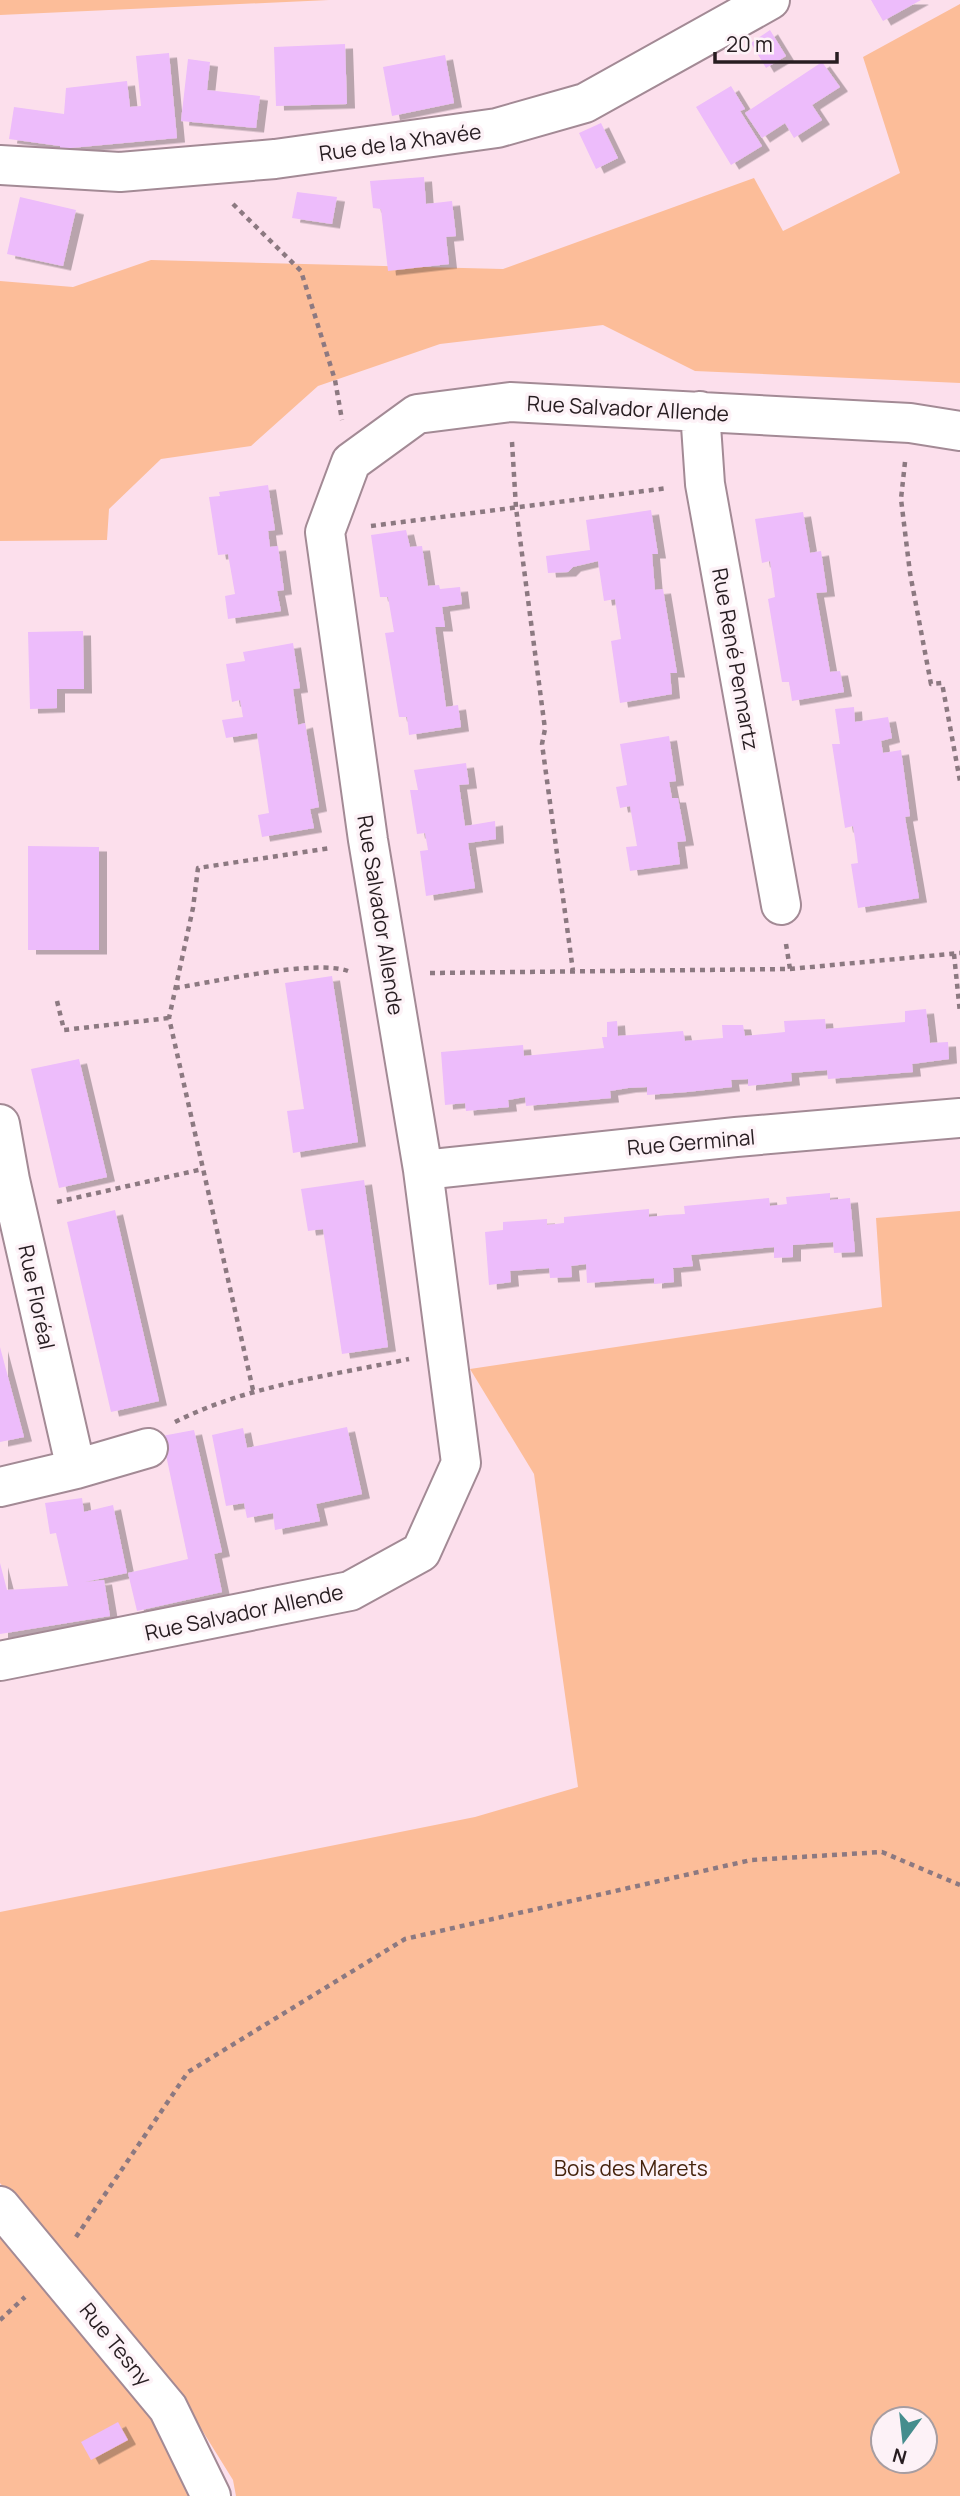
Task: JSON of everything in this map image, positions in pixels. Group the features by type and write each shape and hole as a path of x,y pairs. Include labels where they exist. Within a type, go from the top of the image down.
{"street":[{"name":"Rue de la Xhavée","path":"0,165 120,172 275,159 497,128 585,103 771,0"},
{"name":"Rue Salvador Allende","path":"0,1661 350,1591 421,1552 461,1463 423,1170 368,840 325,532 351,462 417,414 510,402 910,422 960,431"},
{"name":"Rue René Pennartz","path":"700,411 705,484 781,905"},
{"name":"Rue Germinal","path":"423,1170 722,1138 960,1118"},
{"name":"Rue Floréal","path":"0,1124 76,1469"},
{"path":"0,1487 148,1448"},
{"name":"Rue Tesny","path":"0,2206 168,2408 211,2496"}],"path":[{"path":"195,166 301,271 335,380 351,462"},
{"path":"510,402 516,508 545,729 542,744 573,971"},
{"path":"910,422 901,499 909,560 931,684 942,683 960,781"},
{"path":"325,532 705,484"},
{"path":"253,1390 169,1018 193,908 198,868 340,847 368,840"},
{"path":"174,988 294,970 338,967 360,975 790,969 957,954 960,1013"},
{"path":"57,1002 64,1030 169,1018"},
{"path":"18,1210 203,1170"},
{"path":"148,1448 159,1430 208,1405 253,1390 400,1361"},
{"path":"0,2320 54,2269 188,2072 405,1939 751,1860 882,1852 960,1885"}],"green space":[{"path":"0,0 329,0 0,15"},
{"path":"960,4 960,383 695,371 603,325 440,344 318,386 251,446 161,459 109,509 107,540 0,541 0,281 73,287 151,260 503,269 754,178 783,231 900,173 863,57"},
{"name":"Bois des Marets","path":"960,1211 960,2496 236,2496 233,2480 182,2398 0,2183 0,1912 475,1817 578,1787 534,1474 470,1369 882,1307 876,1218"},
{"path":"0,2228 154,2414 198,2496 0,2496"}],"building":[{"path":"871,0 921,0 883,21"},
{"path":"770,30 786,56 766,68 751,43"},
{"path":"345,44 347,104 276,106 274,47"},
{"path":"169,53 177,138 60,149 60,146 9,139 14,107 64,114 66,88 127,81 130,107 141,106 136,56"},
{"path":"445,55 454,103 392,116 383,67"},
{"path":"188,59 210,62 207,90 260,96 256,128 181,121"},
{"path":"822,62 840,87 812,105 822,120 794,138 785,123 762,138 745,113"},
{"path":"731,86 745,109 740,111 762,146 731,165 696,107"},
{"path":"601,123 618,158 596,169 579,133"},
{"path":"424,177 426,204 452,201 456,236 446,237 449,264 388,271 381,209 373,208 370,181"},
{"path":"297,192 337,197 332,224 292,218"},
{"path":"20,197 76,210 63,266 7,254"},
{"path":"268,485 275,530 268,531 270,547 278,546 284,590 277,591 281,611 228,619 225,596 235,594 228,554 218,555 209,497 220,496 219,492"},
{"path":"651,510 658,554 652,554 655,590 663,589 677,673 670,673 672,694 620,703 611,641 621,639 615,599 604,601 598,561 573,567 568,572 548,573 546,556 590,550 586,520"},
{"path":"803,512 810,553 821,551 827,592 816,593 830,672 840,671 844,692 792,701 789,682 782,682 768,599 775,597 770,561 762,563 755,519"},
{"path":"406,530 410,547 422,546 428,586 439,585 440,589 460,587 462,604 442,607 445,627 435,627 446,707 458,705 461,727 409,735 407,717 399,717 385,633 394,632 388,597 380,597 371,535"},
{"path":"83,631 84,689 57,689 57,708 30,709 28,632"},
{"path":"293,643 300,688 293,689 298,725 305,723 319,807 310,809 314,828 262,837 258,815 269,813 257,733 226,738 222,720 243,717 240,700 232,702 226,664 245,661 243,652"},
{"path":"854,707 855,722 888,717 892,738 881,741 883,753 901,750 910,816 905,817 919,898 858,908 851,864 858,863 853,826 845,828 832,744 840,744 835,709"},
{"path":"669,736 676,781 669,782 672,798 678,798 686,841 677,842 680,864 630,871 626,847 637,846 630,806 620,808 616,787 627,785 620,744"},
{"path":"466,763 469,784 459,785 465,826 495,821 496,839 468,843 475,888 426,896 420,851 428,850 425,833 417,834 410,790 418,790 414,770"},
{"path":"28,846 99,847 99,950 28,950"},
{"path":"332,976 358,1142 293,1153 287,1111 304,1109 285,983"},
{"path":"926,1009 930,1043 948,1042 949,1059 912,1064 913,1072 828,1079 827,1070 791,1073 792,1081 748,1086 748,1079 731,1080 732,1087 687,1092 647,1095 647,1087 628,1088 610,1091 611,1098 526,1106 525,1097 508,1100 509,1107 466,1111 465,1103 445,1105 441,1052 523,1045 524,1056 604,1048 602,1037 607,1037 607,1022 617,1021 618,1036 683,1031 685,1041 723,1038 722,1025 743,1025 745,1036 785,1032 784,1021 825,1019 826,1029 905,1022 905,1011"},
{"path":"79,1059 107,1177 59,1188 31,1069"},
{"path":"364,1180 388,1347 342,1354 323,1229 308,1231 301,1189"},
{"path":"830,1193 830,1200 850,1198 855,1252 834,1253 833,1242 793,1245 793,1257 774,1258 774,1247 691,1255 693,1266 673,1268 674,1282 654,1284 654,1278 587,1283 586,1264 571,1266 572,1277 550,1278 549,1268 510,1271 511,1282 489,1285 485,1232 503,1230 503,1222 547,1219 547,1225 564,1223 564,1217 649,1209 649,1217 685,1214 684,1206 769,1198 770,1206 787,1204 786,1197"},
{"path":"115,1210 159,1401 111,1412 67,1222"},
{"path":"0,1347 24,1437 0,1442"},
{"path":"347,1427 362,1494 316,1504 320,1521 275,1530 273,1513 247,1518 244,1503 226,1506 212,1435 243,1428 247,1448"},
{"path":"194,1430 222,1552 214,1554 222,1592 137,1611 128,1573 188,1559 162,1436"},
{"path":"82,1498 84,1512 113,1505 127,1573 85,1582 104,1580 110,1616 0,1634 0,1563 7,1590 68,1586 56,1533 50,1534 45,1503"},
{"path":"118,2422 128,2440 91,2460 81,2442"}]}
